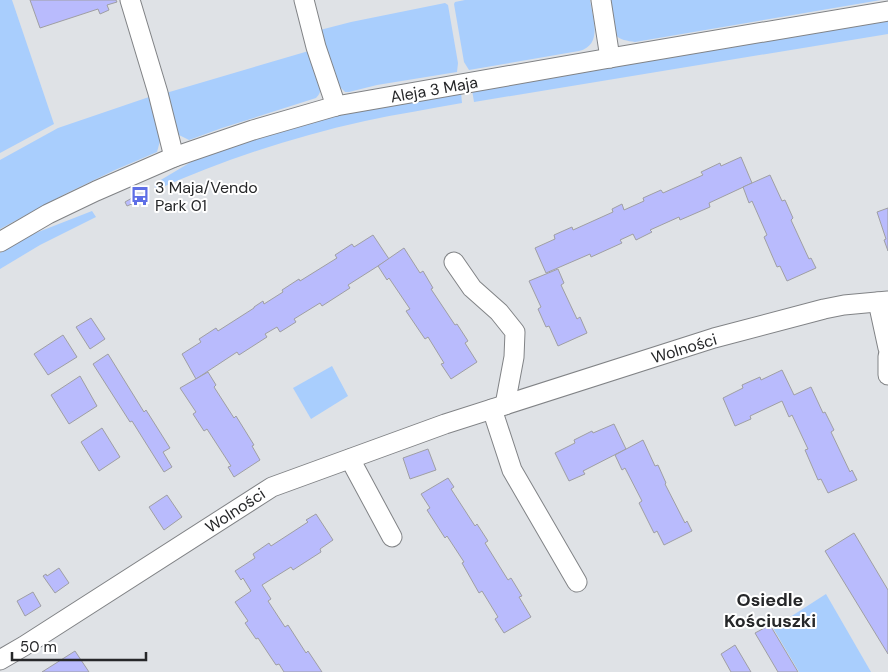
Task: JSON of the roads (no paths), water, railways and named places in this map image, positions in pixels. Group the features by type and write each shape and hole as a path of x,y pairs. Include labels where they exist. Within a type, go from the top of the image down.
{"street":[{"path":"130,0 158,93 174,157"},
{"path":"304,0 316,47 336,106"},
{"path":"601,0 610,58"},
{"name":"Aleja 3 Maja","path":"1,241 48,214 174,157 253,130 336,106 888,11"},
{"path":"454,262 472,288 499,312 515,332 514,357 499,407 512,470 577,582"},
{"name":"Wolności","path":"0,660 272,486 445,424 714,338 844,305 883,302 888,348"},
{"path":"888,356 888,374"},
{"path":"350,459 392,537"}],"place":[{"name":"3 Maja/Vendo Park 01","path":"140,196"}],"district":[{"name":"Osiedle Kościuszki","path":"770,610"}]}
